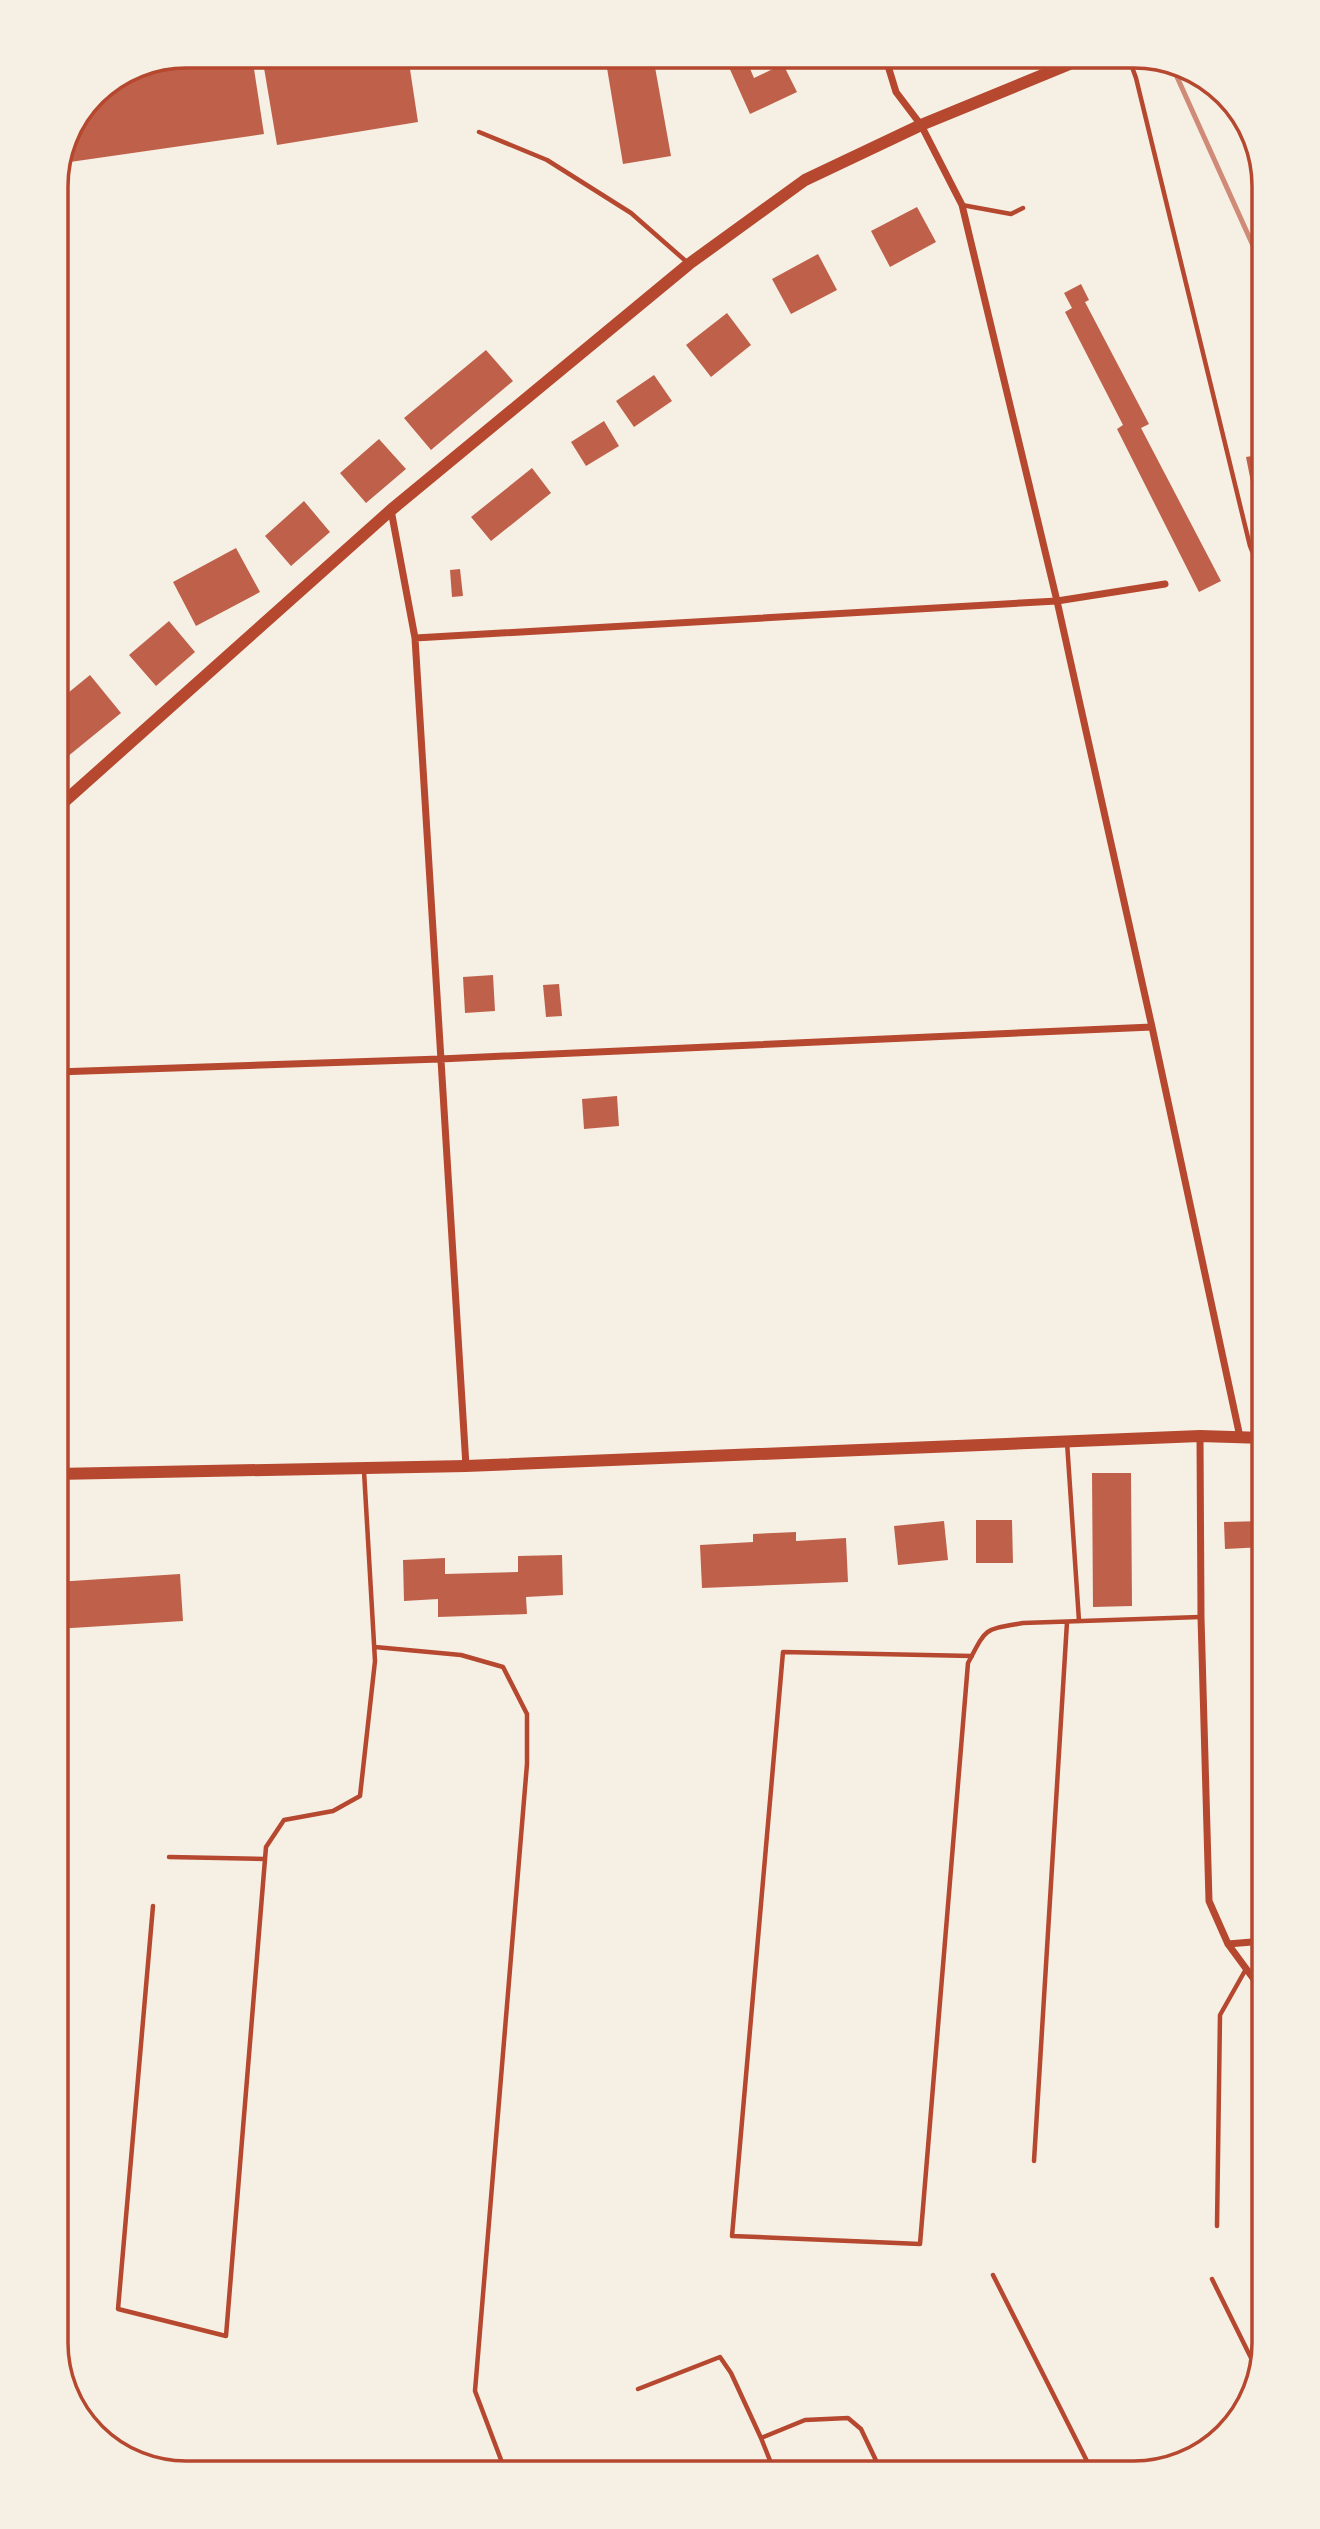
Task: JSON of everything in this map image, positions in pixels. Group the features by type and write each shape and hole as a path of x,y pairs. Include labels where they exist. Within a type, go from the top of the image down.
{"street":[{"path":"890,69 896,92 921,125 962,205 1057,601 1240,1437"},
{"path":"69,798 391,510 689,264 805,180 921,125 1058,69"},
{"path":"391,510 415,638 466,1466"},
{"path":"415,638 1057,601 1165,584"},
{"path":"69,1072 440,1059 1152,1027"},
{"path":"1200,1436 1201,1617 1209,1901 1228,1944 1252,1977"},
{"path":"68,1474 466,1466 1200,1436 1252,1438"},
{"path":"1228,1944 1252,1942"}],"lane":[{"path":"1132,69 1252,551"},
{"path":"479,132 547,160 631,213 689,264"},
{"path":"962,205 1011,214 1023,208"},
{"path":"1067,1441 1079,1621"},
{"path":"153,1906 118,2309 226,2336 266,1847 284,1820 333,1811 360,1796 375,1647 364,1466"},
{"path":"972,1656 783,1652 732,2236 920,2244 968,1663 972,1656 983,1634 995,1628 1023,1623 1201,1617"},
{"path":"1034,2161 1067,1622"},
{"path":"375,1647 461,1655 503,1667 527,1714 527,1764 475,2391 501,2460"},
{"path":"169,1857 265,1858"},
{"path":"1217,2226 1220,2015 1246,1969"},
{"path":"993,2275 1087,2461"},
{"path":"1212,2279 1250,2356"},
{"path":"638,2389 720,2357 731,2373 770,2461"},
{"path":"761,2438 805,2420 848,2418 861,2429 876,2461"}],"building":[{"path":"254,68 264,134 71,162 80,134 109,98 127,84 171,69"},
{"path":"264,68 410,68 418,122 277,145"},
{"path":"607,68 655,68 671,156 623,164"},
{"path":"730,69 750,69 754,78 773,69 785,69 797,92 750,114"},
{"path":"917,207 936,242 890,267 871,231"},
{"path":"818,254 837,290 791,314 772,279"},
{"path":"1081,284 1089,300 1085,302 1149,424 1141,428 1221,581 1199,592 1117,429 1123,425 1065,312 1072,308 1064,293"},
{"path":"727,313 751,345 711,377 686,345"},
{"path":"486,350 513,381 431,450 404,418"},
{"path":"654,375 672,401 634,427 616,401"},
{"path":"604,421 619,446 586,466 571,442"},
{"path":"379,439 406,469 366,503 340,473"},
{"path":"1252,456 1252,487 1246,457"},
{"path":"532,468 551,493 491,541 471,517"},
{"path":"304,501 330,532 291,566 265,536"},
{"path":"236,548 260,592 196,626 173,582"},
{"path":"460,569 463,596 452,597 450,570"},
{"path":"169,621 195,652 156,686 129,655"},
{"path":"90,675 121,713 69,756 69,692"},
{"path":"493,975 495,1011 465,1013 463,977"},
{"path":"559,984 562,1016 546,1017 543,985"},
{"path":"617,1096 619,1126 584,1129 582,1099"},
{"path":"1092,1473 1131,1473 1132,1606 1093,1607"},
{"path":"976,1520 1012,1520 1013,1563 976,1563"},
{"path":"944,1521 948,1560 898,1565 894,1526"},
{"path":"1252,1521 1252,1548 1225,1549 1224,1522"},
{"path":"796,1532 796,1541 846,1538 848,1582 702,1588 700,1545 753,1542 753,1534"},
{"path":"562,1555 563,1595 526,1597 527,1614 438,1617 438,1599 404,1601 403,1560 445,1558 445,1574 518,1572 518,1556"},
{"path":"180,1574 183,1621 68,1628 68,1581"}],"railway":[{"path":"1177,77 1252,243"}]}
